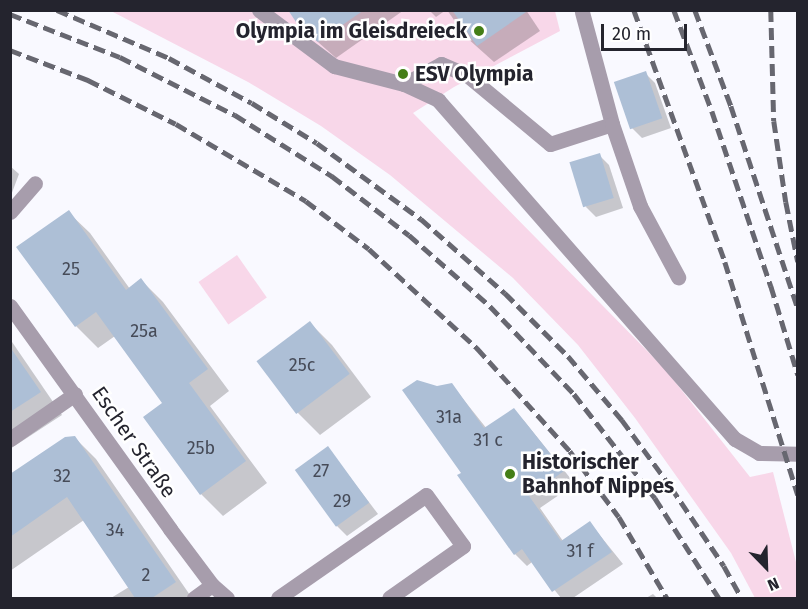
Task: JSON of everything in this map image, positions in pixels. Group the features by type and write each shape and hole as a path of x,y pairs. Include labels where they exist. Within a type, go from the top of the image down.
{"street":[{"path":"259,10 334,66 404,84 438,100 735,439 759,453 798,454"},
{"path":"582,12 612,124 640,206 678,277"},
{"path":"404,84 441,64 467,75 550,144 612,124"},
{"path":"10,212 35,183"},
{"name":"Escher Straße","path":"10,306 170,529 212,585 227,598"},
{"path":"10,439 75,394"},
{"path":"278,598 426,495 463,546 389,598"},
{"path":"195,598 212,585"}],"shaded area":[{"path":"111,11 555,11 560,31 454,87 413,113 665,369 750,477 773,472 797,566 797,598 755,598 731,553 635,418 578,345 513,278 390,175 321,126 248,82"},
{"path":"237,255 267,298 228,325 198,282"}],"building":[{"name":"Olympia im Gleisdreieck","path":"288,10 364,10 318,42 300,28"},
{"name":"Olympia im Gleisdreieck","path":"452,10 529,10 477,46"},
{"path":"646,71 662,118 630,129 614,82"},
{"path":"600,153 614,198 583,207 569,162"},
{"path":"69,210 126,290 141,278 208,369 189,383 246,461 200,495 143,417 162,403 96,312 75,327 16,247"},
{"path":"310,321 350,374 296,414 256,361"},
{"path":"10,347 41,392 10,412"},
{"path":"417,380 437,386 452,383 484,428 514,408 564,471 529,496 561,541 590,521 612,552 552,592 522,549 514,555 457,475 461,473 402,390"},
{"path":"75,436 176,582 152,598 135,598 67,497 10,537 10,474 65,437"},
{"path":"328,446 369,503 336,527 295,470"}],"railway":[{"path":"57,10 169,58 252,103 317,143 421,219 505,293 568,356 622,420 671,487 724,566 742,598"},
{"path":"634,10 725,262 798,495"},
{"path":"674,10 712,111 771,286 798,375"},
{"path":"695,10 731,106 798,309"},
{"path":"771,10 774,121 798,262"},
{"path":"10,14 120,57 235,115 332,176 409,235 490,306 574,394 655,498 719,598"},
{"path":"10,50 88,80 176,124 306,201 369,249 477,348 570,451 619,517 667,598"}],"place":[{"name":"Olympia im Gleisdreieck","path":"479,31"},
{"name":"ESV Olympia","path":"403,74"},
{"name":"Historischer Bahnhof Nippes","path":"510,474"}]}
